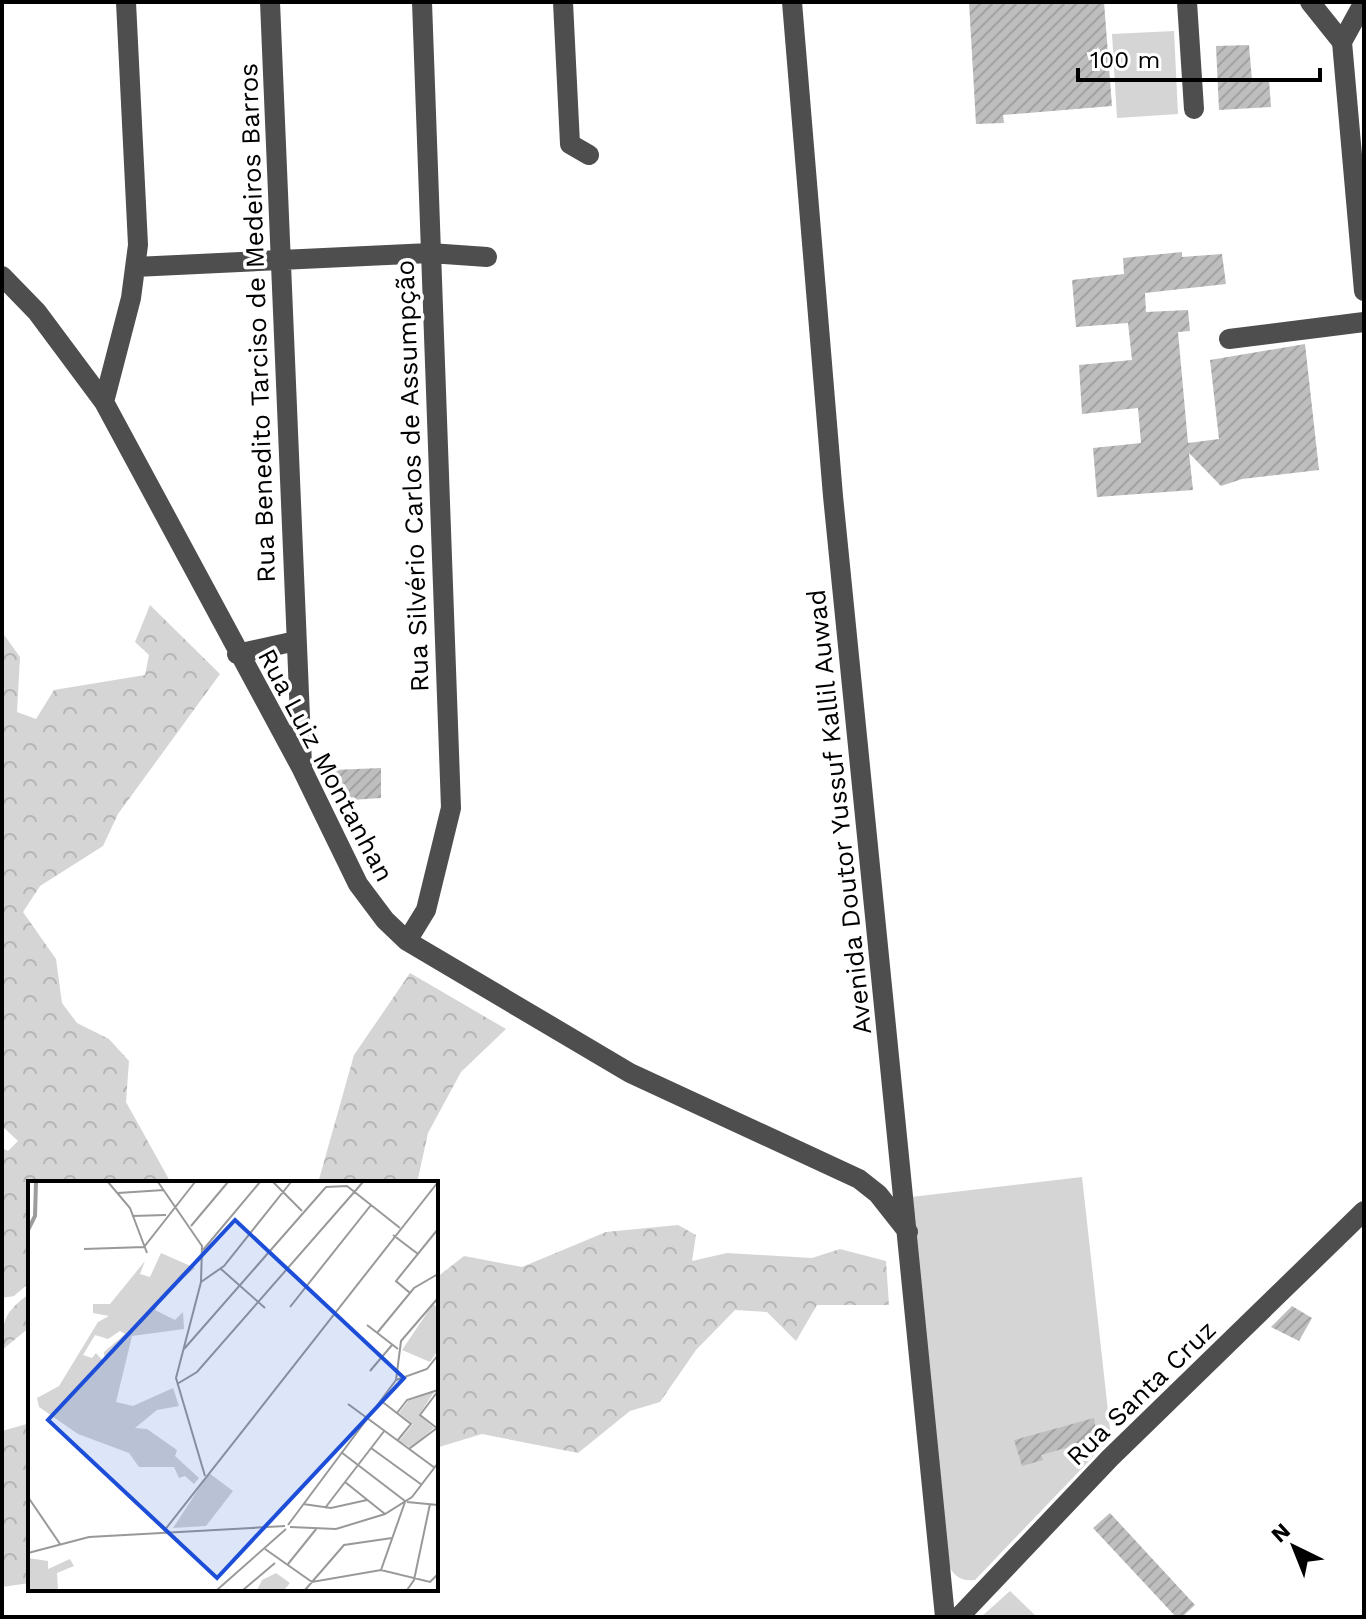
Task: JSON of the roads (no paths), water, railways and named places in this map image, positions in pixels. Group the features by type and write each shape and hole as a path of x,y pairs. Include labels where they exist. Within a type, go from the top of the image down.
{"street":[{"path":"104,402 131,298 138,245 126,2"},
{"name":"Rua Benedito Tarciso de Medeiros Barros","path":"270,2 302,769"},
{"name":"Rua Silvério Carlos de Assumpção","path":"407,941 426,910 451,808 422,2"},
{"path":"563,2 570,144 589,155"},
{"name":"Avenida Doutor Yussuf Kallil Auwad","path":"792,2 833,496 945,1617"},
{"path":"1187,2 1194,109"},
{"path":"1310,2 1342,42 1359,192 1364,291"},
{"path":"1342,42 1364,2"},
{"path":"135,267 430,253 487,257"},
{"name":"Rua Luiz Montanhan","path":"2,276 37,312 104,402 237,654 302,769 358,884 385,920 407,941 617,1066 859,1179 878,1194 908,1232"},
{"path":"1229,339 1364,322"},
{"path":"237,654 296,641"},
{"name":"Rua Santa Cruz","path":"959,1617 1106,1461 1364,1211"}]}
